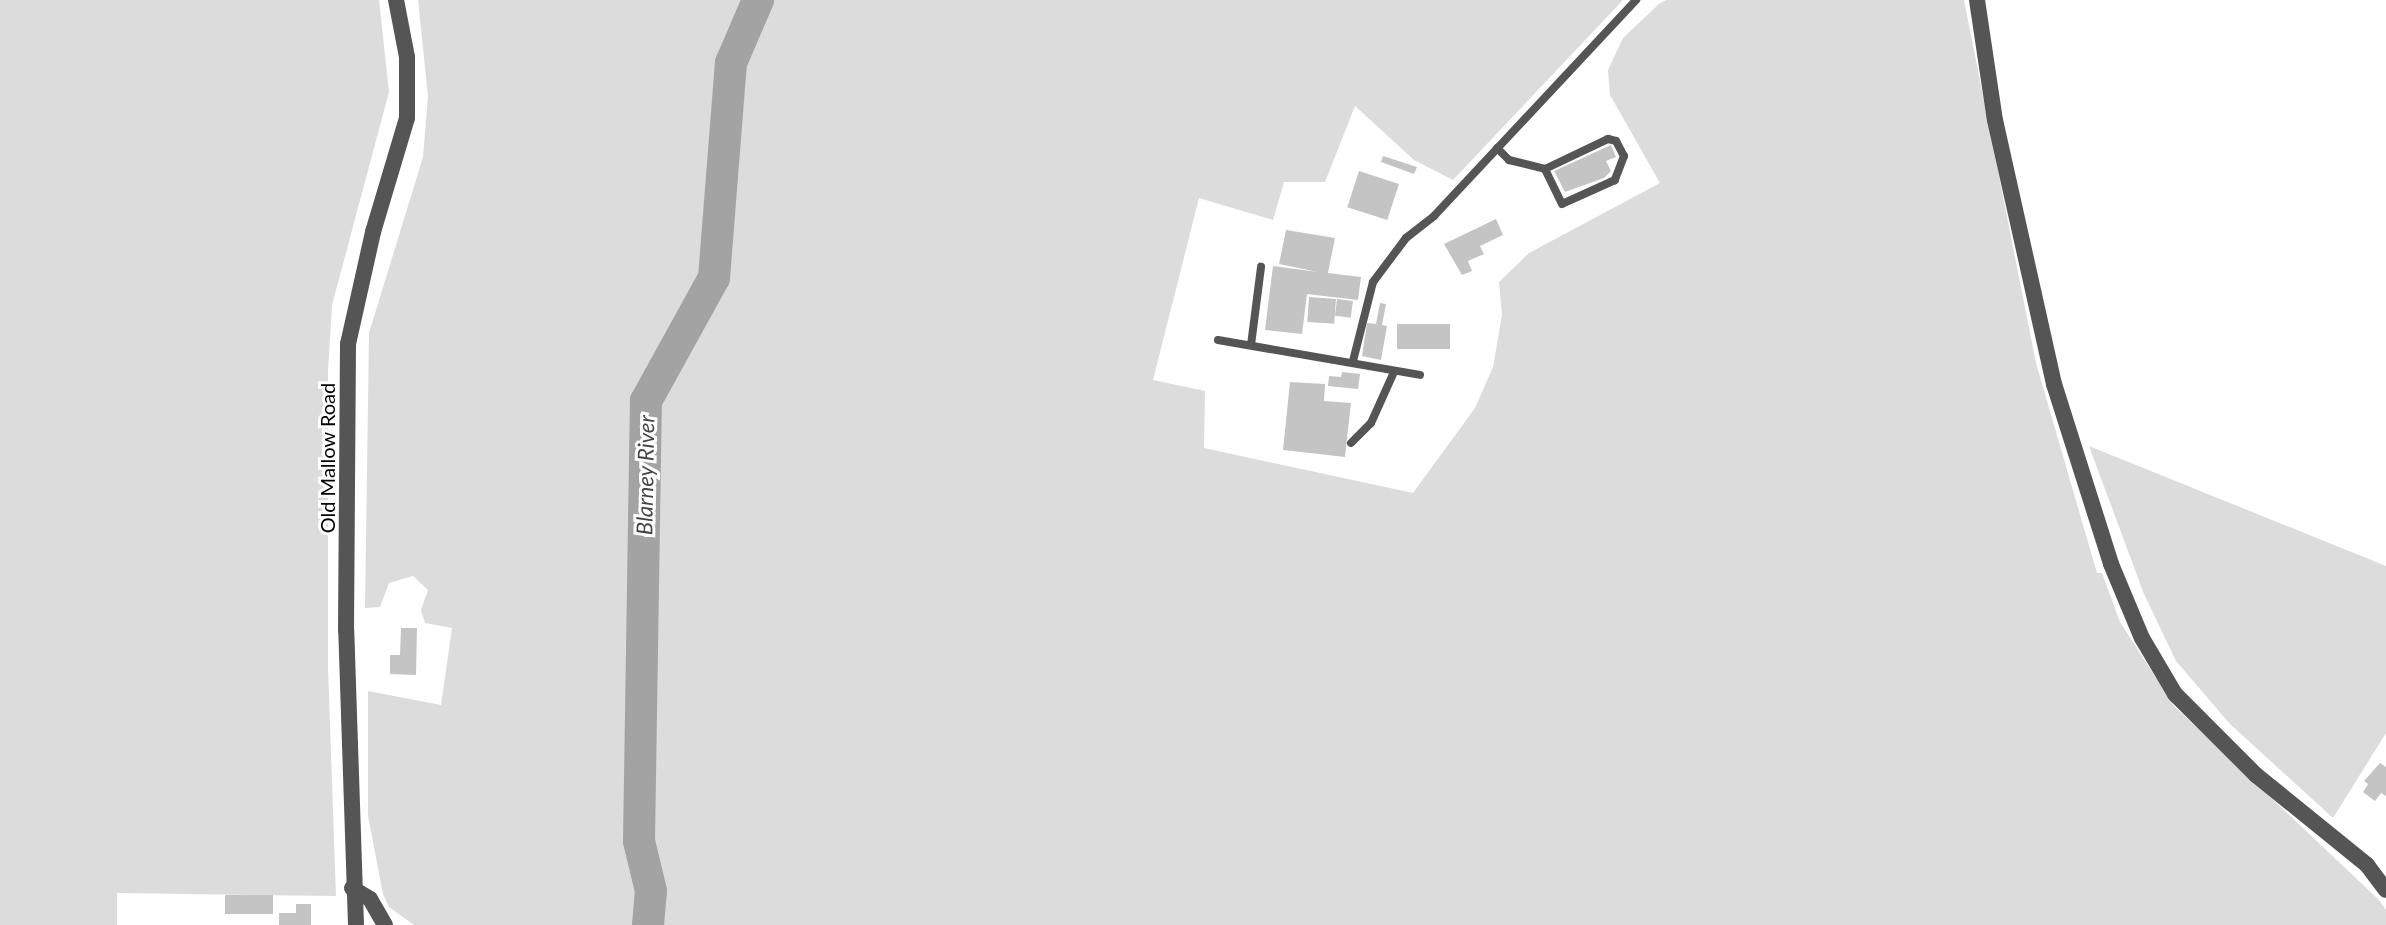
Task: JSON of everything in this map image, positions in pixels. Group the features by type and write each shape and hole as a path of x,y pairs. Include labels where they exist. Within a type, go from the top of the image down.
{"street":[{"name":"Old Mallow Road","path":"356,925 352,888 346,630 348,344 373,232 407,118 407,57 396,0"},
{"path":"1977,0 1995,120 2054,384 2111,564 2142,638 2175,694 2256,775 2367,865 2386,890"},
{"path":"352,888 370,899 385,925"}],"lane":[{"path":"1353,361 1373,282 1406,238 1434,216 1636,0"},
{"path":"1497,148 1509,160 1545,169 1608,139 1616,141 1624,156 1615,180 1562,204 1545,169"},
{"path":"1251,345 1261,267"},
{"path":"1218,340 1420,375"},
{"path":"1351,443 1362,439 1394,372"}],"shaded area":[{"path":"0,0 379,0 389,92 332,305 328,371 328,667 336,896 117,893 117,925 0,925"},
{"path":"418,0 752,0 725,61 711,278 663,367 674,368 718,288 739,64 766,0 1623,0 1453,180 1414,160 1355,106 1325,182 1284,182 1273,220 1199,198 1153,380 1205,391 1204,448 1413,493 1475,408 1493,367 1502,315 1499,282 1529,253 1660,183 1610,95 1608,70 1623,38 1659,4 1666,0 1964,0 2036,363 2097,573 2102,573 2120,622 2174,706 2378,899 2386,910 2386,925 648,925 651,892 644,898 641,925 414,925 389,907 383,894 368,816 368,691 441,705 452,628 425,623 421,610 428,590 413,576 389,583 380,607 365,608 369,333 423,157 428,96"},
{"path":"2089,446 2386,566 2386,733 2333,818 2230,724 2176,661 2144,594"}],"building":[{"path":"1611,145 1616,157 1606,161 1611,171 1604,178 1565,192 1554,171"},
{"path":"1383,156 1417,167 1414,174 1381,162"},
{"path":"1359,171 1399,184 1387,220 1347,207"},
{"path":"1496,219 1503,235 1480,246 1484,254 1468,261 1472,271 1462,275 1444,244"},
{"path":"1286,230 1335,238 1328,273 1361,277 1358,300 1307,294 1302,334 1265,330 1273,266 1318,272 1279,264"},
{"path":"1309,297 1336,299 1334,324 1307,322"},
{"path":"1337,299 1353,301 1351,318 1335,316"},
{"path":"1380,303 1386,304 1382,325 1387,326 1381,360 1362,356 1367,323 1376,324"},
{"path":"1397,324 1450,324 1450,349 1397,349"},
{"path":"1342,372 1360,374 1358,389 1328,386 1329,376 1341,377"},
{"path":"1290,382 1325,384 1324,401 1351,403 1345,457 1283,450"},
{"path":"401,628 417,628 416,675 390,674 390,655 400,655"},
{"path":"2380,763 2386,767 2386,796 2381,793 2375,801 2363,792 2368,784 2364,781"},
{"path":"225,895 273,895 273,914 225,914"},
{"path":"296,904 311,904 311,925 279,925 279,913 296,913"}],"waterway":[{"name":"Blarney River","path":"648,925 651,891 639,841 646,401 714,278 731,63 758,0"}]}
